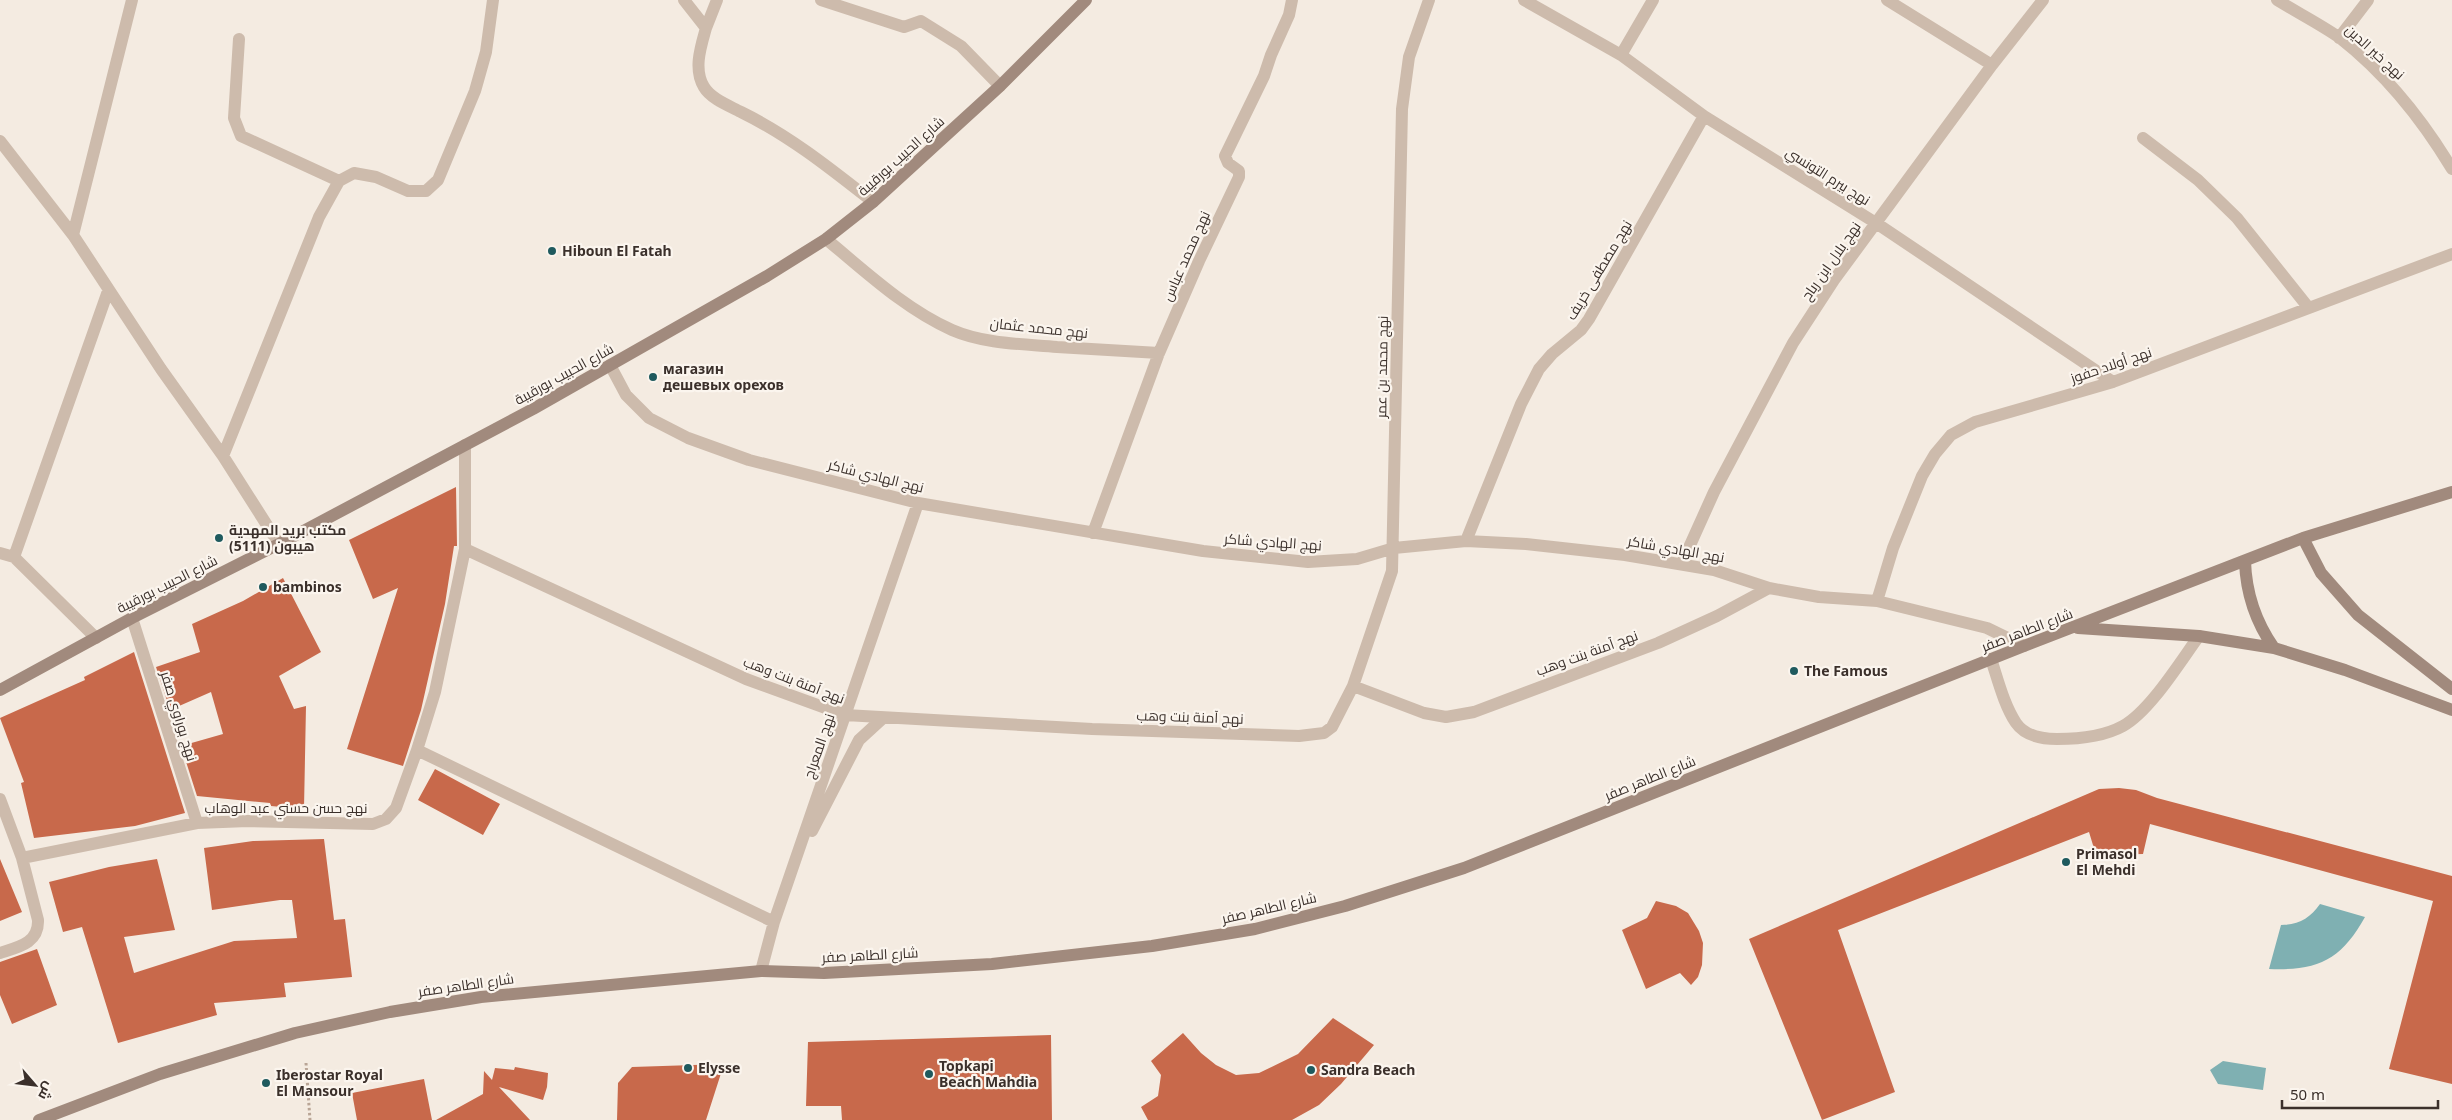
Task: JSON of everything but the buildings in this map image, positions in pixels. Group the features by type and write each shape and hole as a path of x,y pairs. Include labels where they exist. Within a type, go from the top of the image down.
{"main road":[{"name":"شارع الحبيب بورقيبة","path":"0,690 132,618 279,544 465,445 767,276 826,239 873,202 1000,86 1086,0"},
{"name":"شارع الطاهر صفر","path":"39,1120 160,1074 295,1033 390,1012 542,990 761,971 824,973 992,964 1152,946 1255,929 1309,915 1464,868 2024,646 2303,538 2452,492"},
{"path":"2303,538 2321,573 2358,615 2452,689"},
{"path":"2244,561 2252,607 2274,648"},
{"path":"2073,628 2199,636 2274,648 2345,670 2452,710"}],"street":[{"path":"73,235 132,0"},
{"path":"223,456 320,217 339,181 354,173 376,177 408,191 426,191 438,180 475,91 486,52 493,0"},
{"path":"684,0 706,28"},
{"path":"717,0 706,28 698,68 704,88 721,102 754,118 808,151 873,202"},
{"path":"821,0 904,27 920,21 961,46 1000,86"},
{"name":"نهج محمد عباس","path":"1093,533 1159,353 1199,261 1239,177 1237,169 1228,163 1225,156 1264,76 1270,55 1289,15 1292,0"},
{"name":"نهج محمد بن عمر","path":"1332,727 1353,686 1392,571 1394,548 1402,109 1409,57 1429,0"},
{"name":"نهج بيرم التونسي","path":"1524,0 1622,55 1704,116 1876,223 2113,382"},
{"path":"1622,55 1654,0"},
{"path":"1887,0 1992,65"},
{"name":"نهج بلال ابن رباح","path":"1682,563 1714,492 1793,343 1834,280 1992,65 2043,0"},
{"name":"نهج خير الدين","path":"2277,0 2339,38 2382,74 2427,127 2452,168"},
{"path":"2339,38 2368,0"},
{"path":"239,39 234,118 241,136 339,181"},
{"name":"نهج مصطفى خريف","path":"1466,541 1521,404 1539,370 1552,354 1570,340 1589,319 1704,116"},
{"path":"2143,138 2198,180 2237,218 2308,307"},
{"path":"0,141 73,235 108,291 223,456 279,544"},
{"name":"نهج محمد عثمان","path":"826,239 889,291 921,313 953,331 1022,345 1159,353"},
{"name":"نهج أولاد حفوز","path":"1877,601 1893,548 1922,476 1935,454 1951,435 1975,422 2113,382 2452,254"},
{"path":"14,557 108,291"},
{"name":"نهج الهادي شاكر","path":"610,365 626,395 649,418 688,438 749,460 918,503 1203,551 1308,562 1357,559 1394,548 1466,541 1526,544 1682,563 1723,573 1769,588 1819,597 1877,601 1987,628 2024,646"},
{"path":"465,445 465,549"},
{"name":"نهج المعراج","path":"761,971 774,922 790,874 918,503"},
{"name":"نهج آمنة بنت وهب","path":"465,549 746,679 845,715 1092,729 1299,736 1324,733 1332,727"},
{"name":"نهج حسن حسني عبد الوهاب","path":"22,858 197,824 258,821 342,825 373,824 386,819 396,808 435,692 465,549"},
{"path":"0,553 14,557 96,638"},
{"name":"نهج آمنة بنت وهب","path":"1353,686 1424,713 1446,717 1474,712 1658,643 1717,616 1769,588"},
{"name":"نهج بوراوي صفر","path":"132,618 197,824"},
{"path":"1991,659 2016,724 2035,737 2048,740 2077,740 2103,734 2124,726 2140,712 2199,636"},
{"path":"790,874 859,740 883,718"},
{"path":"417,750 774,922"},
{"path":"0,799 22,858 39,929 34,938 26,944 0,953"}],"path":[{"path":"306,1063 310,1120"}],"water":[{"path":"2320,904 2365,917 2347,944 2326,960 2301,968 2269,969 2281,925 2293,924 2304,920"},
{"path":"2223,1061 2266,1068 2263,1090 2218,1084 2210,1070"}],"place":[{"name":"Hiboun El Fatah","path":"552,251"},
{"name":"магазин дешевых орехов","path":"653,377"},
{"name":"مكتب بريد المهدية هيبون (5111)","path":"219,538"},
{"name":"bambinos","path":"263,587"},
{"name":"The Famous","path":"1794,671"},
{"name":"Primasol El Mehdi","path":"2066,862"},
{"name":"Elysse","path":"688,1068"},
{"name":"Sandra Beach","path":"1311,1070"},
{"name":"Topkapi Beach Mahdia","path":"929,1074"},
{"name":"Iberostar Royal El Mansour","path":"266,1083"}]}
